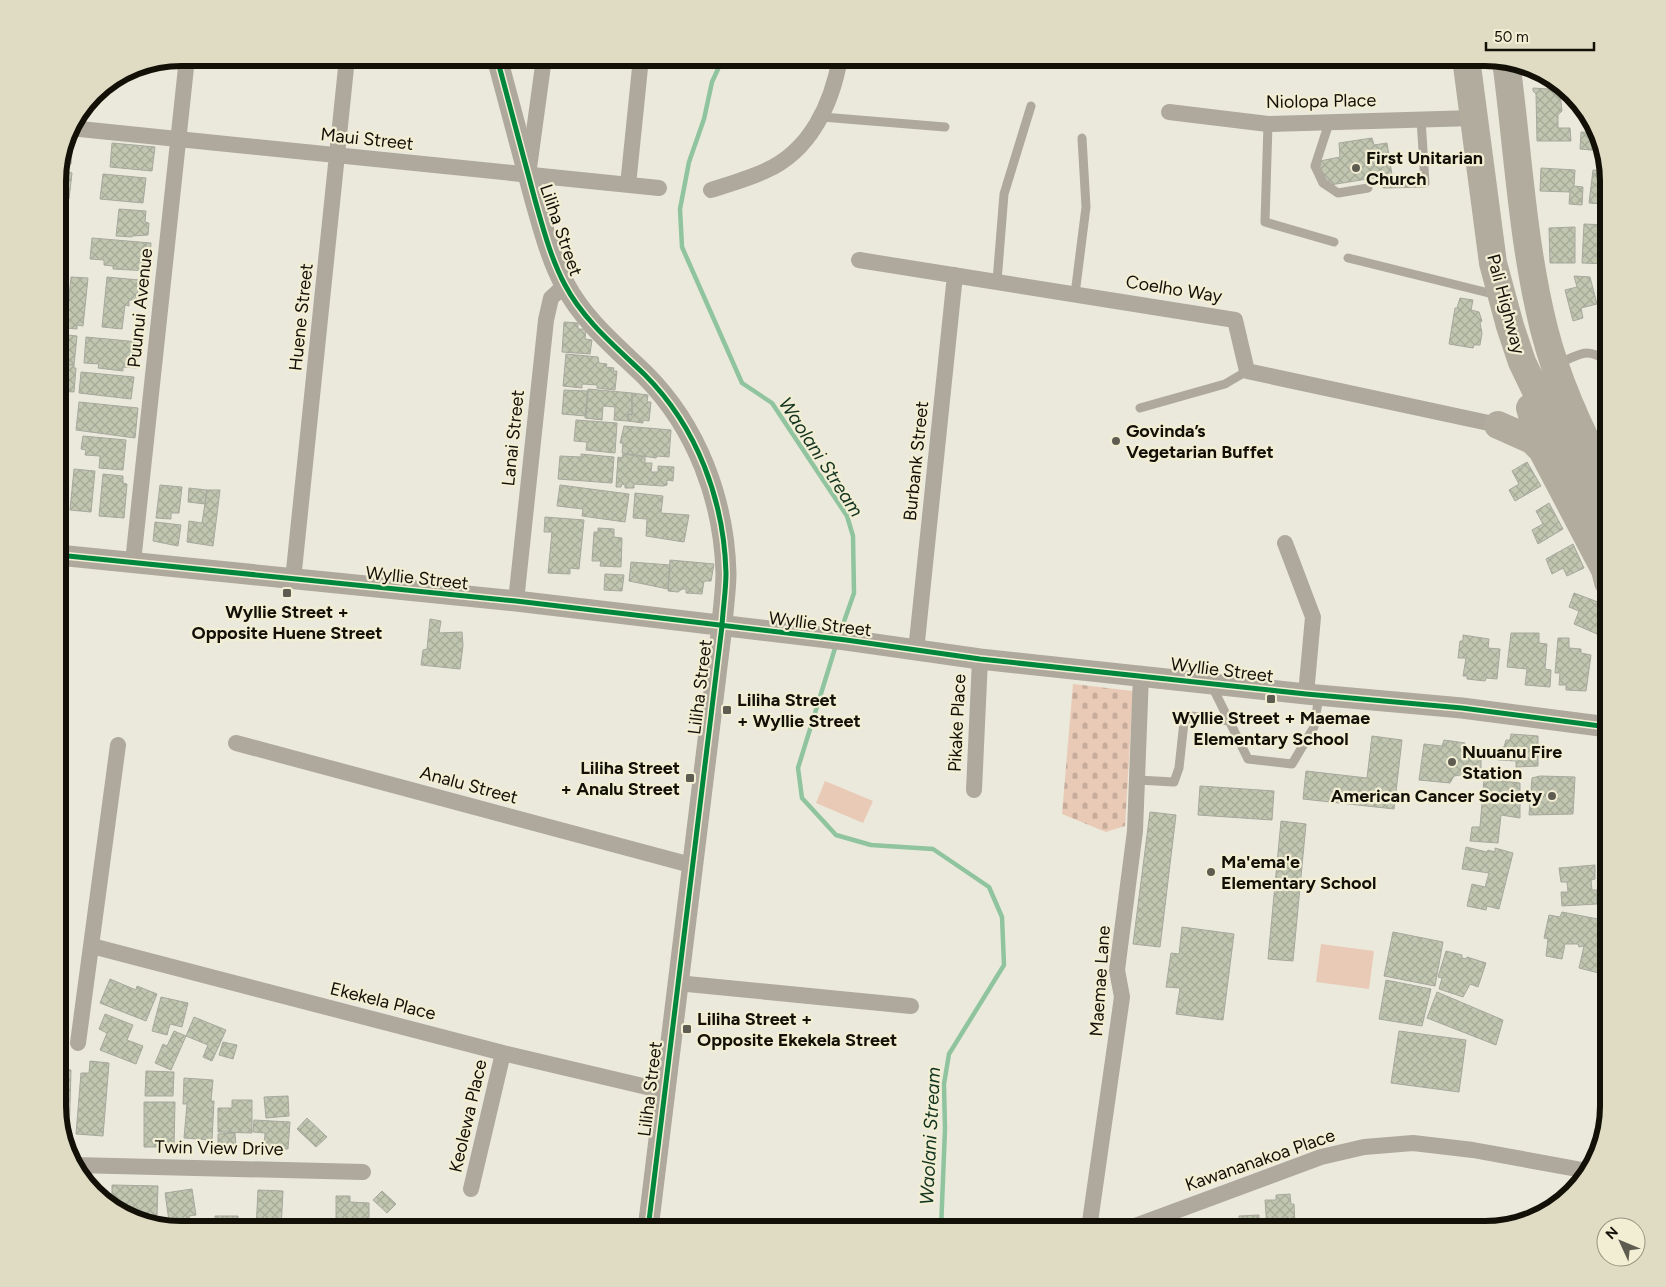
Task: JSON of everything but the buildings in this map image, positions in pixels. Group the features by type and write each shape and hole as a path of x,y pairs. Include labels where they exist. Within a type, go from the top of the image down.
{"highway":[{"name":"Pali Highway","path":"1467,66 1492,263 1522,362 1590,502 1600,518"},
{"name":"Pali Highway","path":"1507,68 1530,264 1544,330 1555,365 1582,435 1600,468"},
{"path":"1522,362 1525,391 1542,450 1600,560"},
{"path":"1498,425 1518,414 1525,391"},
{"path":"1498,425 1532,440 1542,450"},
{"path":"1582,435 1600,457"}],"street":[{"name":"Puunui Avenue","path":"133,562 186,66"},
{"name":"Huene Street","path":"294,580 347,66"},
{"name":"Liliha Street","path":"500,66 546,238 565,285 600,333 646,376 665,398 686,428 714,492 721,520 726,574 722,626 691,865 649,1221"},
{"path":"528,176 543,66"},
{"path":"628,186 640,66"},
{"path":"711,190 767,170 792,153 822,118 833,89 838,66"},
{"name":"Niolopa Place","path":"1169,112 1268,124 1474,118"},
{"name":"Maui Street","path":"79,129 659,188"},
{"name":"Coelho Way","path":"859,260 1235,320 1247,371"},
{"name":"Burbank Street","path":"916,651 955,274"},
{"name":"Lanai Street","path":"516,602 546,320 551,298 565,285"},
{"path":"1247,371 1498,425"},
{"path":"1285,543 1314,617 1313,695"},
{"name":"Wyllie Street","path":"66,556 516,602 835,639 980,659 1313,695 1462,708 1600,726"},
{"name":"Pikake Place","path":"974,790 980,659"},
{"name":"Maemae Lane","path":"1090,1221 1122,998 1117,970 1135,831 1141,675"},
{"name":"Analu Street","path":"236,743 691,865"},
{"path":"78,1043 118,745"},
{"name":"Ekekela Place","path":"92,946 503,1053 664,1091"},
{"path":"677,983 911,1006"},
{"name":"Keolewa Place","path":"472,1189 503,1053"},
{"name":"Kawananakoa Place","path":"1151,1221 1322,1157 1364,1147 1413,1142 1473,1150 1580,1170"},
{"name":"Twin View Drive","path":"83,1164 363,1172"}],"lane":[{"path":"997,281 1004,194 1031,106"},
{"path":"822,118 945,127"},
{"path":"1385,184 1425,183 1421,119"},
{"path":"1329,123 1315,166 1323,182 1338,193 1368,188"},
{"path":"1268,124 1265,222 1334,242"},
{"path":"1076,294 1086,207 1082,138"},
{"path":"1348,258 1502,296"},
{"path":"1555,365 1584,352 1597,353 1600,355"},
{"path":"1140,408 1225,384 1247,371"},
{"path":"1211,683 1248,759 1292,764 1314,727 1313,695"},
{"path":"1138,780 1174,782 1179,768 1184,722 1192,716 1229,720"}],"green space":[{"path":"1073,684 1133,691 1125,826 1106,832 1062,814"},
{"path":"825,781 873,801 863,823 816,803"},
{"path":"1321,944 1374,951 1369,989 1316,982"}],"waterway":[{"name":"Waolani Stream","path":"719,66 712,82 704,119 689,162 680,209 682,247 742,383 772,403 847,516 853,536 854,593 840,633"},
{"name":"Waolani Stream","path":"836,645 798,768 802,798 836,835 871,845 933,849 989,887 1002,917 1004,965 949,1054 944,1084 945,1129 941,1221"}],"cycle path":[{"path":"499,66 541,221 551,254 560,275 581,310 663,395 693,441 713,492 724,546 726,579 722,626 649,1221"},
{"path":"66,556 516,601 846,640 980,659 1306,694 1462,708 1600,726"}],"place":[{"name":"First Unitarian Church","path":"1356,168"},
{"name":"Govinda’s Vegetarian Buffet","path":"1116,441"},
{"name":"Wyllie Street + Opposite Huene Street","path":"287,593"},
{"name":"Wyllie Street + Maemae Elementary School","path":"1271,699"},
{"name":"Liliha Street + Wyllie Street","path":"727,710"},
{"name":"Nuuanu Fire Station","path":"1452,762"},
{"name":"Liliha Street + Analu Street","path":"690,778"},
{"name":"American Cancer Society","path":"1552,796"},
{"name":"Ma'ema'e Elementary School","path":"1211,872"},
{"name":"Liliha Street + Opposite Ekekela Street","path":"687,1029"}]}
